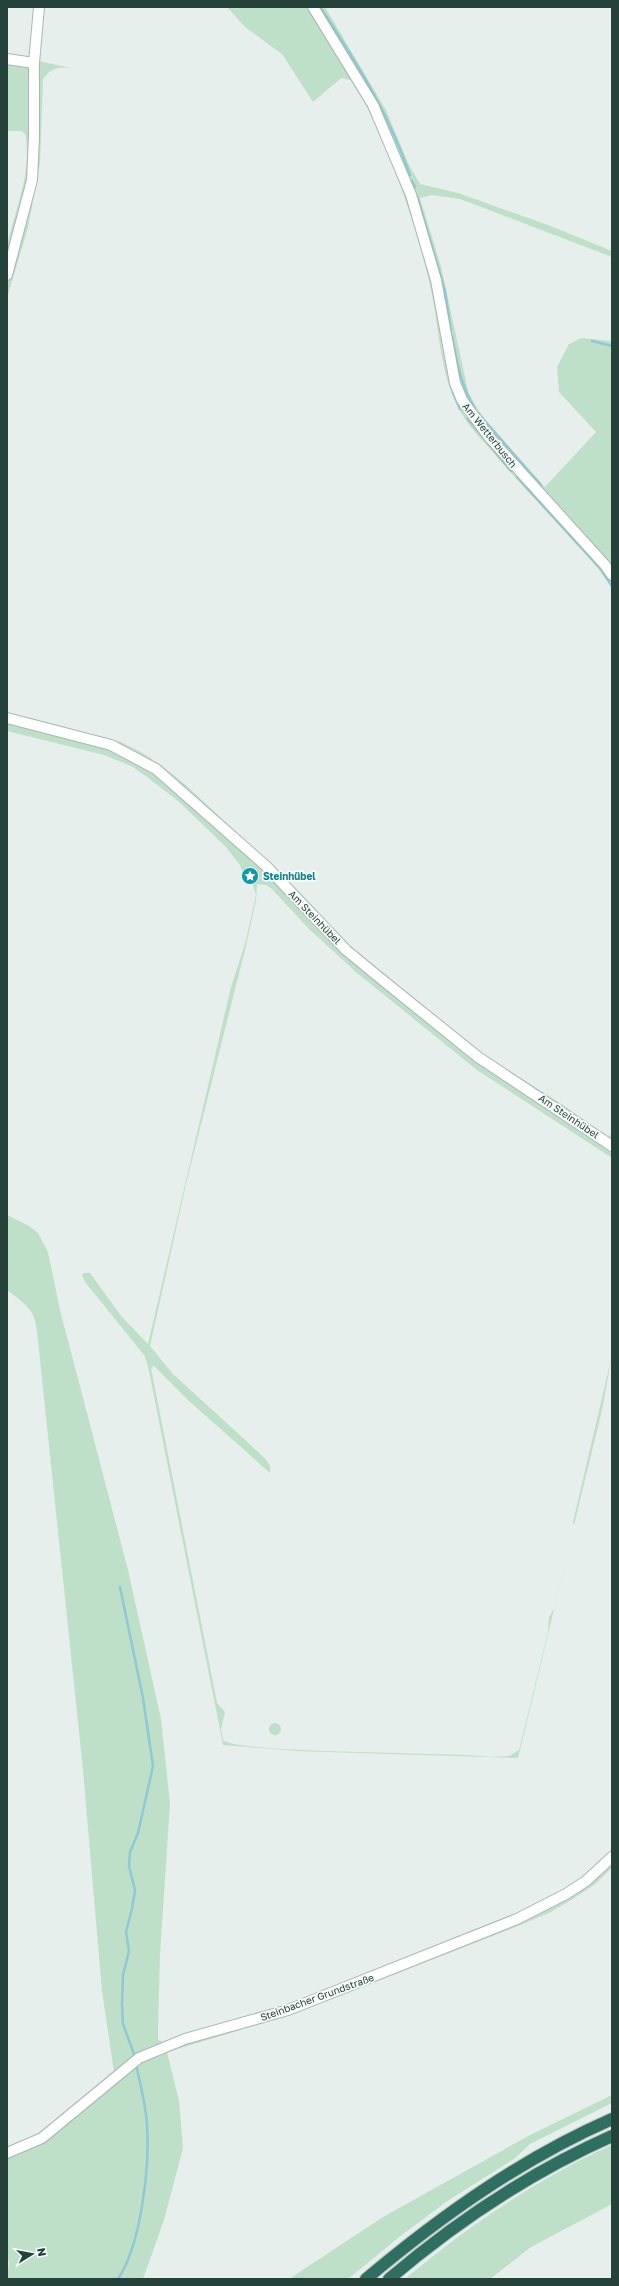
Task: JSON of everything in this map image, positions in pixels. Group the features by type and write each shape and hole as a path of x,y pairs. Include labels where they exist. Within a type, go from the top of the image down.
{"highway":[{"path":"366,2279 418,2236 488,2187 545,2152 612,2119"},
{"path":"389,2279 428,2247 484,2207 554,2165 612,2136"}],"street":[{"path":"7,275 32,180 35,77 34,63 39,7"},
{"name":"Am Wetterbusch","path":"313,7 356,74 389,138 411,195 436,280 455,383 462,400 489,437 585,542 612,575"},
{"path":"7,60 34,63"},
{"name":"Am Steinhübel","path":"7,718 111,745 156,769 266,866 346,950 478,1056 612,1146"},
{"name":"Steinbacher Grundstraße","path":"7,2153 42,2138 78,2110 135,2061 185,2039 288,2010 517,1919 566,1894 586,1881 612,1857"}],"green space":[{"path":"227,7 325,7 386,110 408,163 420,184 458,193 548,225 612,251 612,257 460,199 432,195 420,198 441,266 468,391 483,417 493,430 545,487 596,432 559,392 557,367 569,344 581,338 612,341 612,589 602,573 476,433 466,421 458,407 447,380 431,290 409,209 378,131 354,81 341,78 313,102 282,54 245,27"},
{"path":"39,61 83,71 66,68 56,69 47,74 43,79 40,163 28,228 7,298 6,252 25,176 27,148 25,134 21,131 7,131 7,63 22,67 38,68"},
{"path":"7,713 121,742 141,752 162,766 187,786 270,864 341,939 370,964 486,1056 563,1105 607,1136 612,1135 612,1158 477,1070 357,973 309,929 272,889 266,885 257,884 256,900 245,950 186,1184 150,1346 173,1374 264,1457 270,1466 270,1473 188,1400 154,1366 151,1368 217,1703 225,1712 221,1729 223,1740 237,1745 265,1748 490,1757 509,1756 519,1750 548,1632 549,1617 554,1609 572,1535 518,1758 297,1751 223,1745 148,1366 144,1355 85,1282 82,1275 84,1273 90,1273 122,1317 148,1344 231,987 245,944 256,895 253,885 245,879 240,865 225,846 178,801 147,777 131,766 104,755 7,731"},
{"path":"7,1215 29,1226 38,1233 48,1252 60,1310 128,1570 161,1719 170,1803 160,1955 158,2040 163,2042 140,2052 114,2072 102,1991 83,1770 37,1328 33,1314 24,1304 7,1290"},
{"path":"612,1355 602,1410 574,1525 573,1522"},
{"path":"275,1723 279,1725 281,1729 279,1733 275,1735 271,1733 269,1729 271,1725"},
{"path":"612,1847 612,1852 583,1880 540,1906 400,1961 399,1960 482,1928 547,1898 575,1882 598,1865"},
{"path":"612,1861 612,1868 594,1885 549,1913 294,2014 167,2052 179,2101 183,2148 164,2220 143,2279 7,2279 9,2262 7,2258 7,2157 19,2153 142,2060 517,1922"},
{"path":"612,2095 612,2103 530,2144 514,2159 449,2200 403,2234 348,2279 289,2279 383,2217 532,2134"},
{"path":"612,2145 612,2204 531,2247 490,2279 405,2279 453,2240 530,2188 584,2158"}],"waterway":[{"path":"320,7 371,88 402,152 410,175"},
{"path":"412,181 415,187"},
{"path":"417,196 445,291 451,332"},
{"path":"452,336 463,383 475,409"},
{"path":"592,341 612,346"},
{"path":"453,392 460,409"},
{"path":"478,413 541,485"},
{"path":"468,419 511,471"},
{"path":"517,477 600,568 612,586"},
{"path":"120,1587 143,1698 153,1766 138,1833 130,1852 129,1866 135,1890 126,1932 129,1951 123,1975 122,2004 123,2024 135,2057"},
{"path":"118,2279 133,2246 138,2226 147,2162 147,2125 136,2064"}],"place":[{"name":"Steinhübel","path":"250,876"}]}
